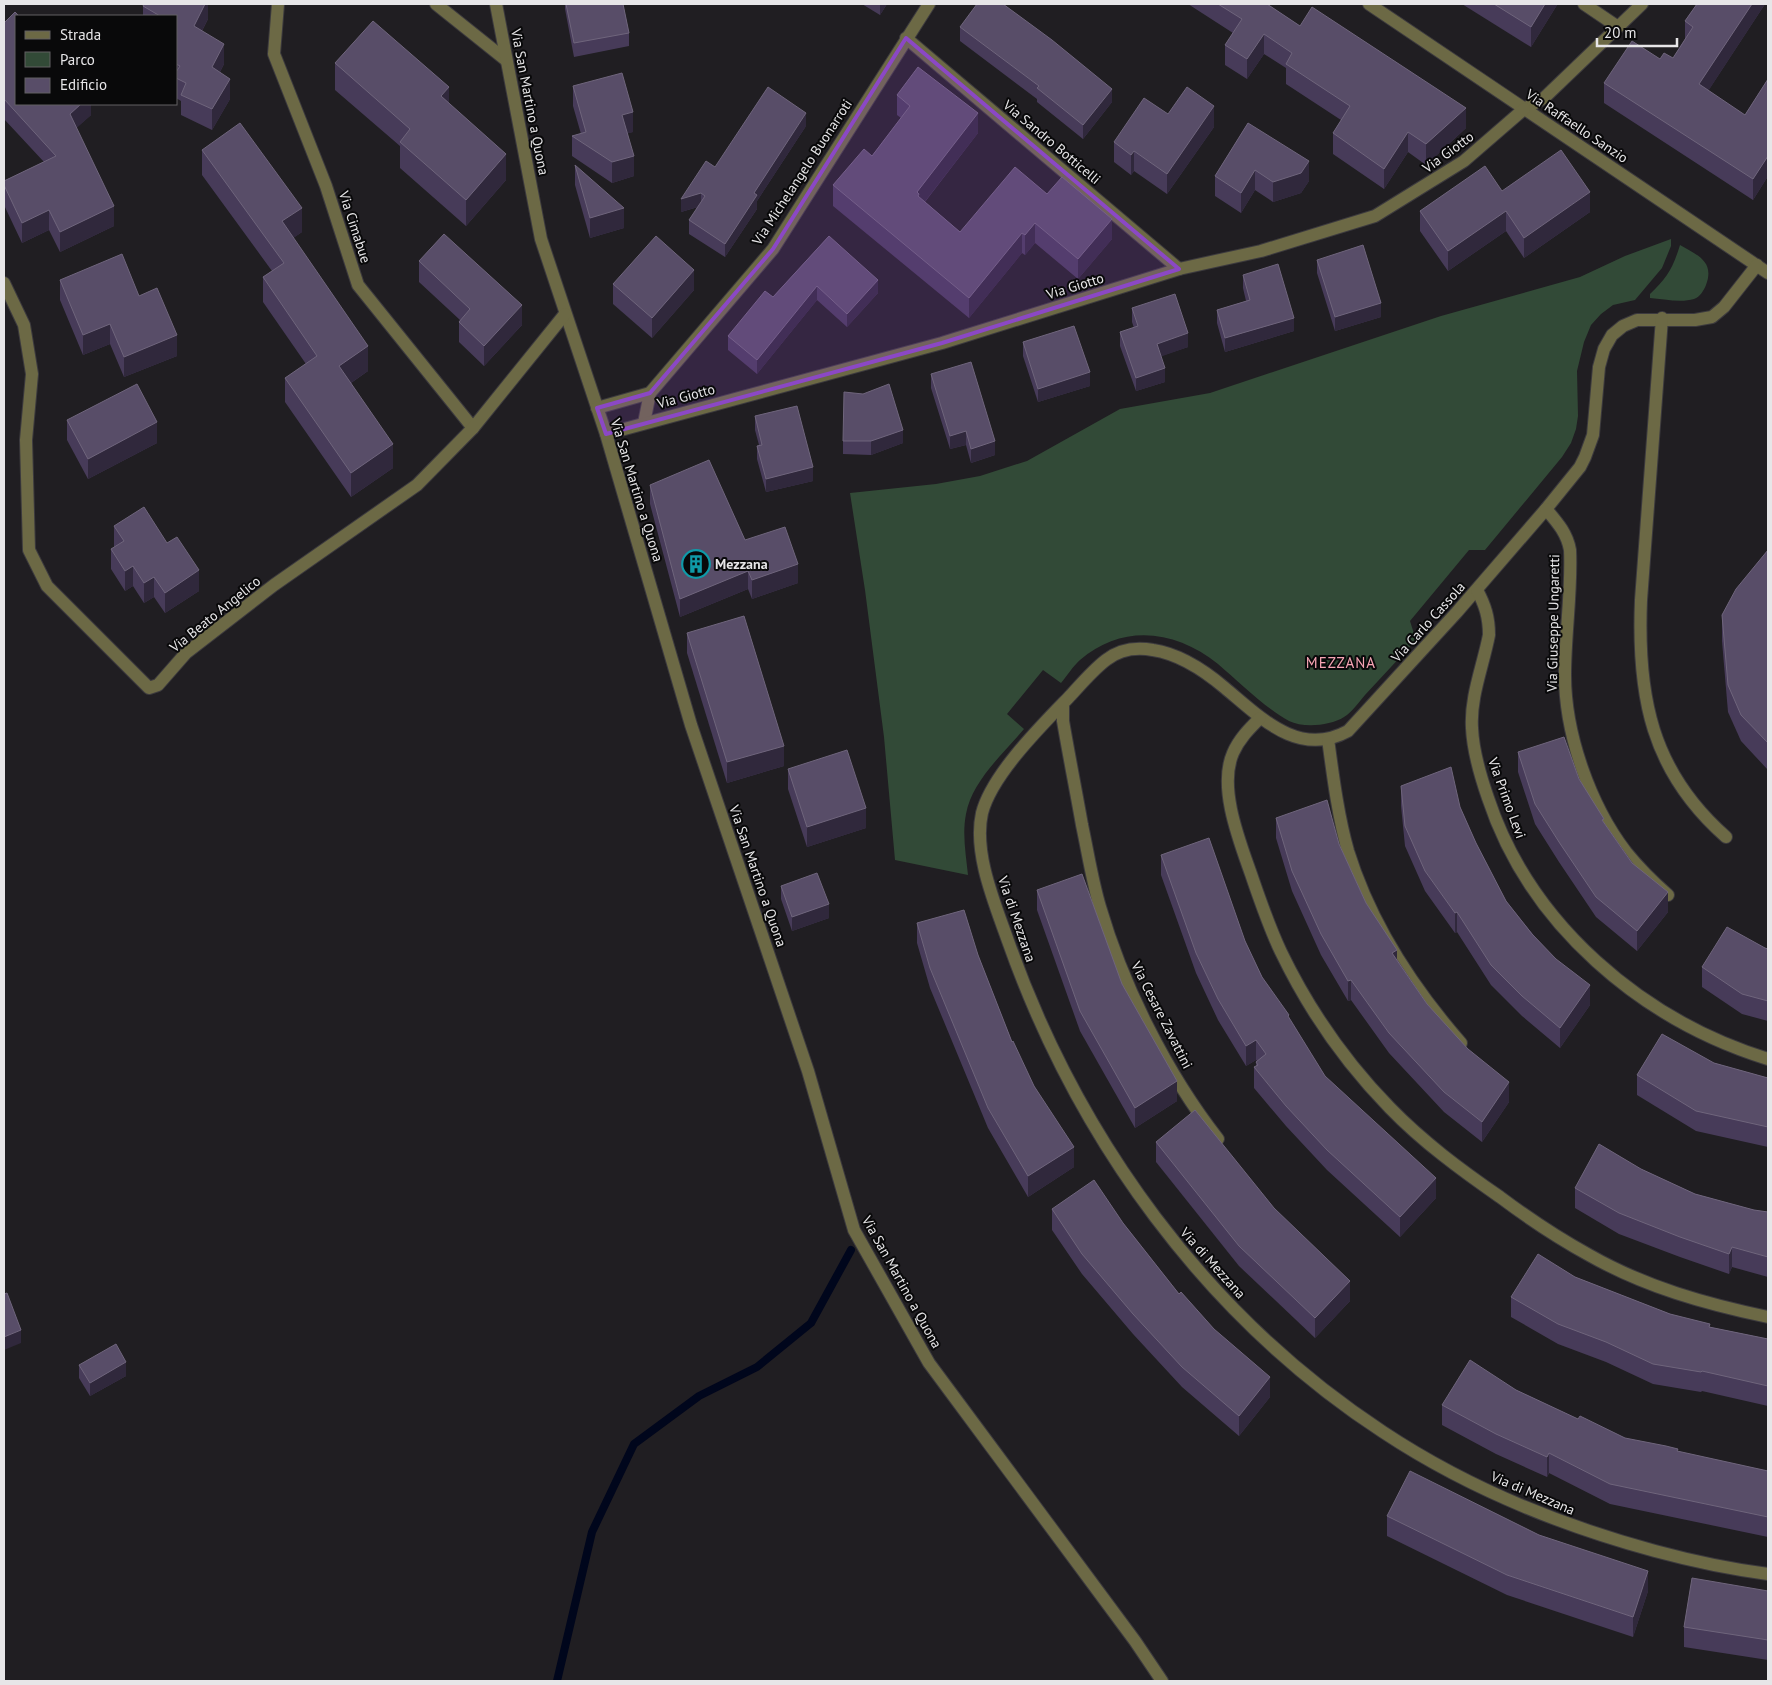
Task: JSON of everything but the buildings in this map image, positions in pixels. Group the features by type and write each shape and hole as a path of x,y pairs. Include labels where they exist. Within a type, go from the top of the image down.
{"street":[{"name":"Via Cimabue","path":"278,4 274,54 326,186 358,285 473,428"},
{"path":"436,4 506,60"},
{"name":"Via San Martino a Quona","path":"496,4 541,239 606,434 691,725 808,1071 854,1230 929,1363 1135,1641 1162,1681"},
{"name":"Via Michelangelo Buonarroti","path":"638,425 650,393 773,248 928,4"},
{"name":"Via Raffaello Sanzio","path":"1369,4 1768,273"},
{"path":"1584,4 1618,27"},
{"name":"Via Giotto","path":"606,434 942,343 1179,269 1261,251 1375,216 1464,161 1524,109 1544,98 1642,4"},
{"name":"Via Sandro Botticelli","path":"906,38 1179,269"},
{"name":"Via Carlo Cassola","path":"1328,740 1342,734 1353,726 1477,590 1573,477 1590,446 1595,421 1599,367 1604,349 1617,330 1630,322 1642,319 1695,320 1712,317 1724,307 1756,265"},
{"name":"Via Beato Angelico","path":"4,283 24,325 32,374 26,440 29,550 47,586 149,688 158,684 186,653 274,585 417,485 473,428 565,314"},
{"path":"1662,318 1641,600 1642,676 1650,719 1665,761 1685,794 1703,816 1726,837"},
{"path":"597,408 650,393"},
{"name":"Via Giuseppe Ungaretti","path":"1546,509 1561,526 1570,550 1566,690 1571,728 1584,771 1603,815 1625,850 1640,869 1668,895"},
{"name":"Via Primo Levi","path":"1477,590 1488,615 1488,635 1474,702 1472,736 1477,765 1495,818 1520,868 1553,917 1594,959 1644,999 1678,1021 1712,1038 1768,1059"},
{"path":"1063,704 1107,660 1122,651 1143,649 1166,653 1184,660 1217,682 1260,718 1281,732 1304,738 1328,740 1342,828 1360,882 1402,964 1433,1009 1469,1051"},
{"name":"Via Cesare Zavattini","path":"1063,704 1063,721 1090,864 1102,913 1115,951 1138,1006 1164,1054 1196,1109 1223,1146"},
{"name":"Via di Mezzana","path":"1063,704 1017,754 999,778 988,798 982,814 980,828 982,852 991,892 1015,962 1054,1052 1102,1142 1144,1204 1174,1243 1213,1287 1287,1358 1357,1415 1428,1459 1506,1499 1579,1528 1675,1556 1728,1568 1768,1574"},
{"path":"1260,718 1242,737 1233,752 1228,777 1233,815 1249,870 1280,950 1304,995 1341,1048 1374,1089 1415,1131 1469,1176 1533,1221 1589,1256 1632,1277 1685,1297 1768,1317"}],"highlighted area":[{"path":"906,38 1179,269 942,343 606,434 597,408 650,393 773,249"}],"green space":[{"path":"1671,239 1671,246 1662,268 1635,300 1613,305 1591,325 1584,342 1577,371 1578,416 1576,429 1571,443 1562,457 1485,550 1469,550 1410,621 1416,640 1347,715 1324,724 1302,725 1295,723 1280,716 1218,664 1185,644 1149,635 1131,636 1114,640 1097,648 1080,660 1061,683 1043,670 1007,714 1024,729 989,768 969,802 964,829 968,875 895,860 884,737 850,493 936,484 980,476 1027,461 1120,409 1210,393 1441,316 1580,277 1625,256"},
{"path":"1680,245 1698,256 1706,264 1708,277 1702,293 1698,297 1689,300 1678,301 1650,298 1650,294 1669,272"}],"waterway":[{"path":"557,1681 592,1532 634,1444 699,1396 757,1367 811,1323 851,1250"}],"place":[{"name":"Mezzana","path":"696,564"}],"district":[{"name":"MEZZANA","path":"1341,662"}]}
